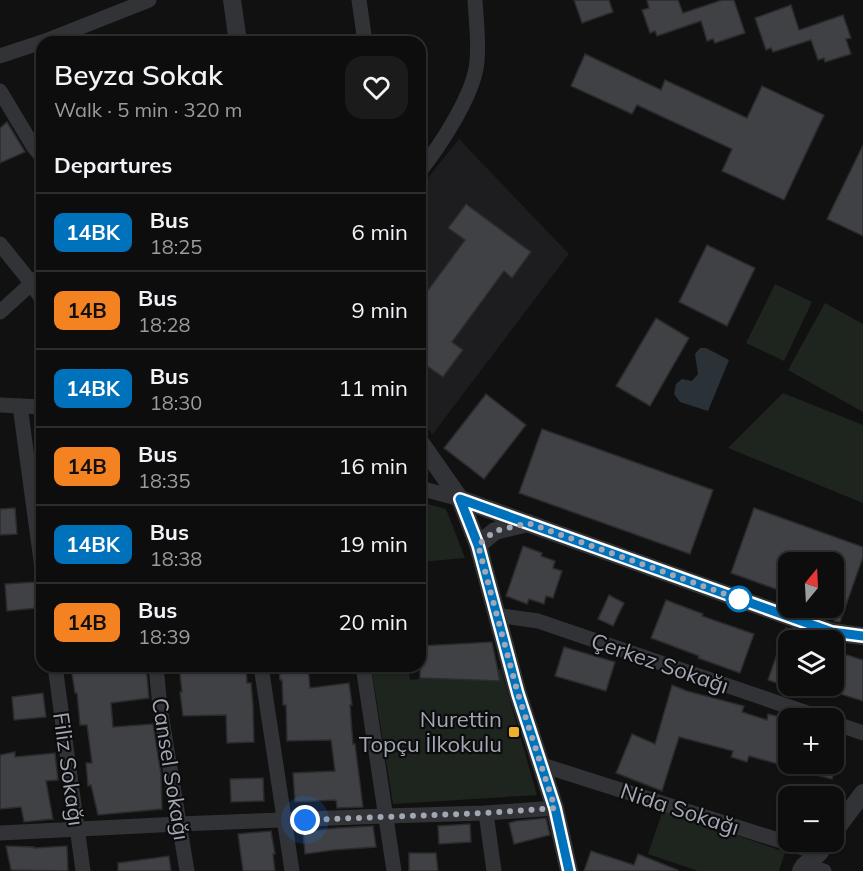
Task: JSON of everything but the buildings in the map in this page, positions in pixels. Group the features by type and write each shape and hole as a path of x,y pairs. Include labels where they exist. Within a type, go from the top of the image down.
{"street":[{"path":"58,36 149,0"},
{"path":"232,0 237,36"},
{"path":"359,0 364,36"},
{"path":"426,164 435,153 467,96 477,62 475,0"},
{"path":"0,56 36,44"},
{"path":"0,91 36,144"},
{"path":"0,244 36,278"},
{"path":"0,312 36,280"},
{"path":"0,405 36,406"},
{"path":"20,406 36,524"},
{"path":"426,457 460,499 478,545 518,694 555,808 568,871"},
{"path":"426,490 460,499 832,632 863,636"},
{"path":"478,545 495,531 528,523"},
{"name":"Çerkez Sokağı","path":"496,615 538,621 793,708"},
{"name":"Filiz Sokağı","path":"56,672 83,871"},
{"name":"Cansel Sokağı","path":"157,672 160,708 187,871"},
{"path":"262,672 292,871"},
{"path":"364,672 394,871"},
{"path":"844,726 863,733"},
{"name":"Nida Sokağı","path":"542,765 778,834"},
{"path":"844,819 863,793"},
{"path":"0,833 486,813 555,808"},
{"path":"486,813 494,871"},
{"path":"802,868 818,852"},
{"path":"802,868 824,871"}],"shaded area":[{"path":"459,139 569,254 432,435 426,426 426,180"},
{"path":"775,284 812,302 784,361 746,343"},
{"path":"825,303 863,324 863,412 788,370"},
{"path":"700,348 706,348 729,360 708,411 680,402 674,394 676,384 682,379 692,381 698,374 695,354"},
{"path":"783,393 863,425 863,503 728,448"},
{"path":"426,504 446,509 465,558 426,561"},
{"path":"501,669 537,795 393,804 372,672 409,672 410,680"},
{"path":"663,810 778,850 778,852 785,852 779,871 698,871 648,854"}],"bus line":[{"name":"14BK","path":"569,871 555,808 518,694 478,545 460,499 832,632 863,636"}],"place":[{"name":"Nurettin Topçu İlkokulu","path":"514,732"}],"route":[{"path":"305,820 555,808 518,694 478,545 495,531 528,523 739,599"}]}
